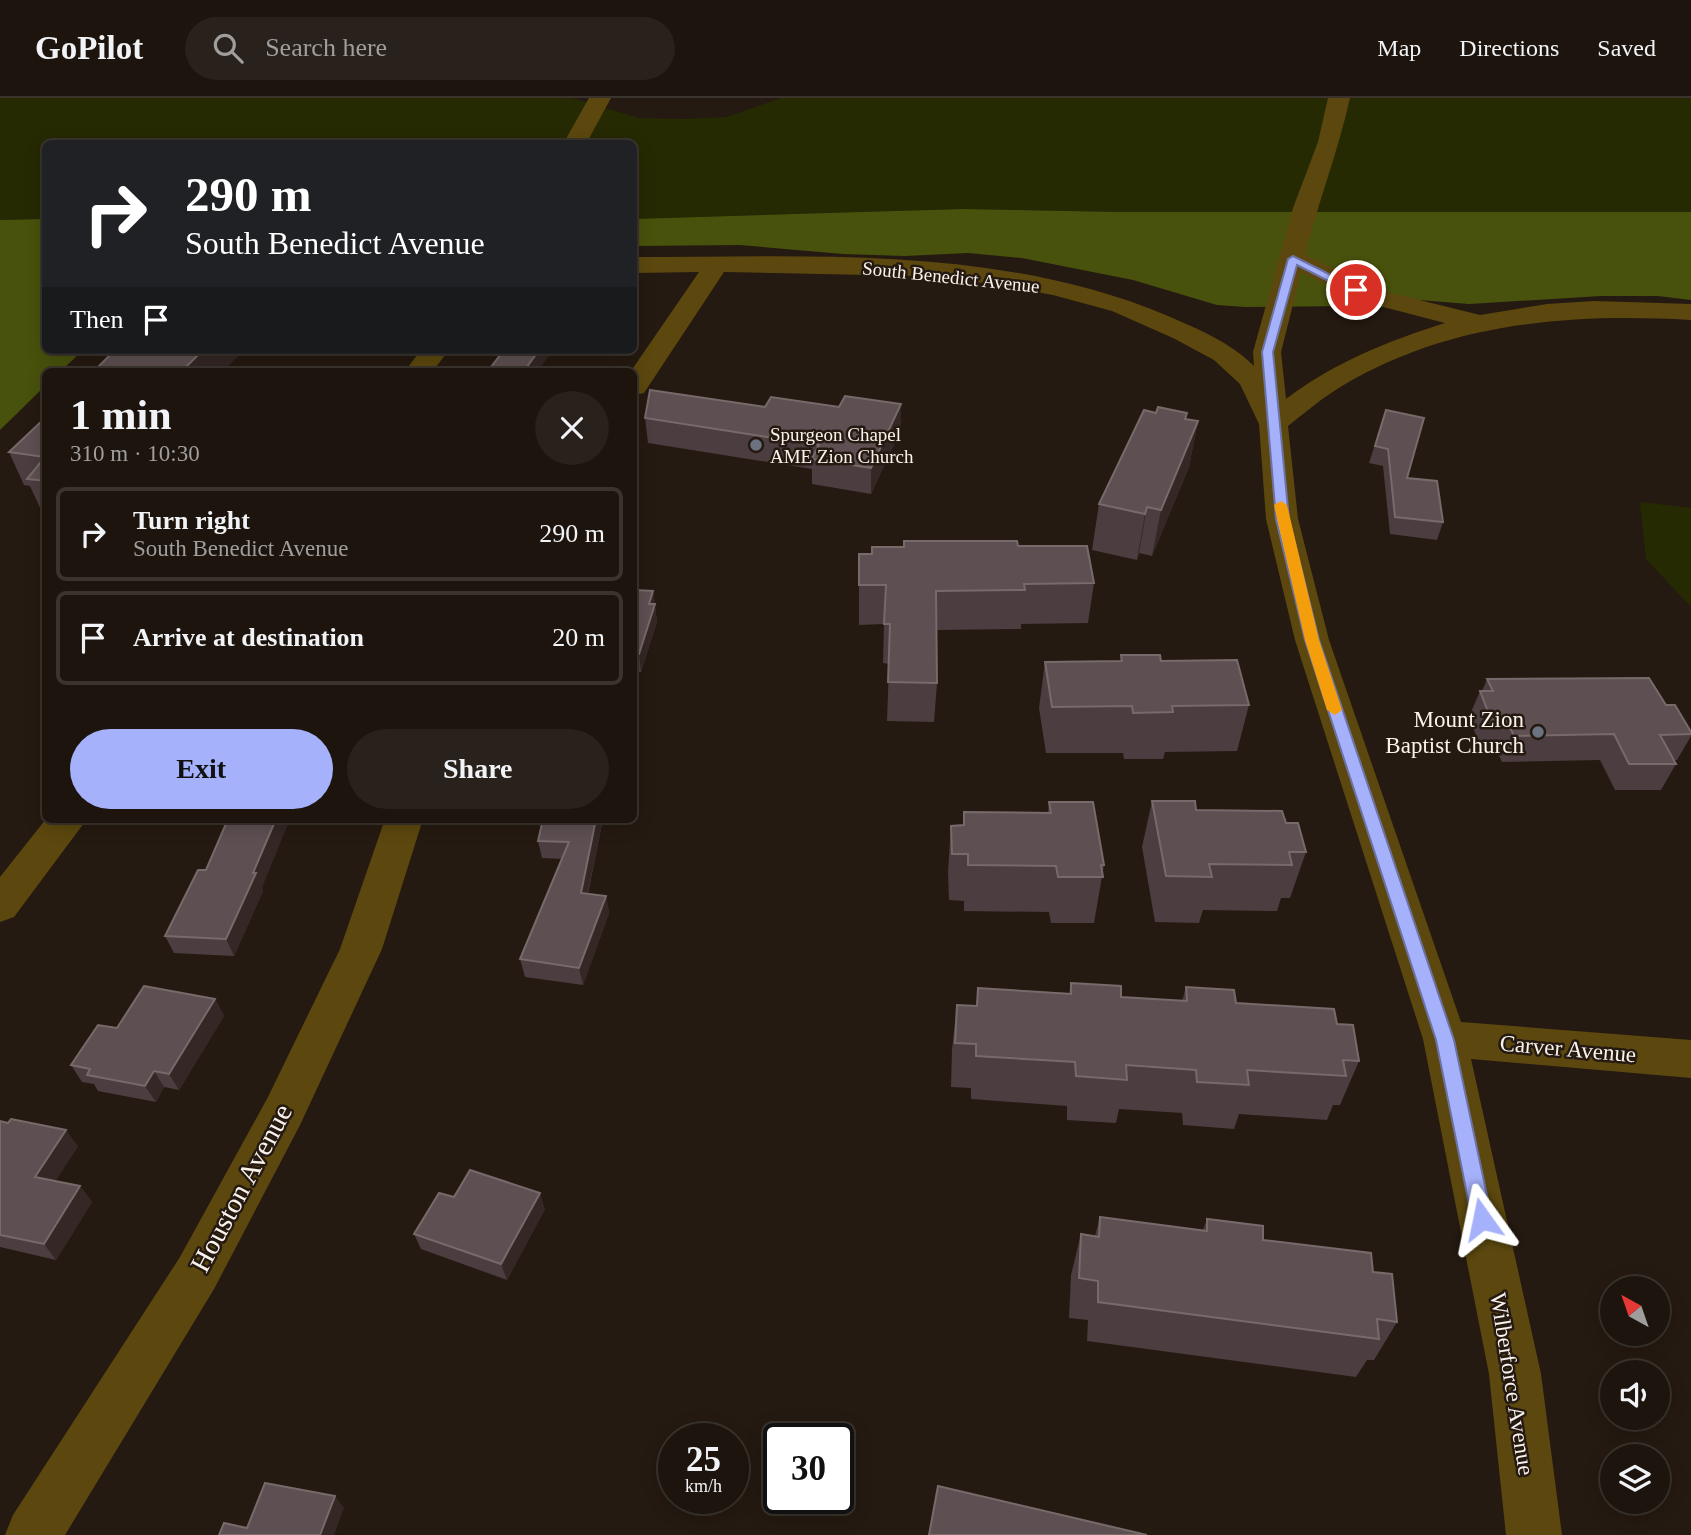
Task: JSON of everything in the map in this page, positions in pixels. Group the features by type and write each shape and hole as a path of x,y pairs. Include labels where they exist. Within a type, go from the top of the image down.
{"street":[{"path":"576,140 600,98"},
{"name":"Wilberforce Avenue","path":"1339,98 1329,142 1305,208 1267,352 1282,519 1312,640 1445,1040 1515,1374 1534,1535"},
{"path":"1293,259 1356,290 1398,306 1435,315 1485,321"},
{"name":"South Benedict Avenue","path":"637,265 916,270 1017,281 1071,292 1165,322 1227,356 1245,373 1261,395 1273,424"},
{"path":"637,383 716,266"},
{"path":"1273,424 1322,386 1388,351 1432,333 1485,321 1595,308 1691,312"},
{"path":"421,368 432,354"},
{"path":"0,906 65,823"},
{"name":"Houston Avenue","path":"33,1535 197,1273 284,1111 361,949 403,823"},
{"name":"Carver Avenue","path":"1445,1040 1691,1059"}],"green space":[{"path":"0,98 572,98 639,118 684,119 727,117 781,98 1691,98 1691,212 1117,212 962,209 637,219 637,140 42,140 42,219 0,220"},
{"path":"962,209 1117,212 1691,212 1691,300 1658,296 1601,296 1469,304 1382,297 1355,306 1217,305 1133,280 1022,258 968,253 905,256 843,254 740,245 637,246 637,219"},
{"path":"42,219 42,354 79,354 64,368 42,368 42,389 0,430 0,220"},
{"path":"1640,502 1691,508 1691,607 1646,559"}],"building":[{"path":"111,354 199,354 185,368 97,368"},
{"path":"501,354 536,354 526,368 490,368"},
{"path":"650,390 765,407 771,397 839,407 845,396 901,404 871,468 812,459 819,445 645,418"},
{"path":"1158,407 1187,413 1185,419 1198,421 1161,510 1147,507 1145,514 1099,504 1144,410 1156,413"},
{"path":"1386,410 1424,418 1407,478 1437,481 1443,522 1395,517 1388,449 1375,446"},
{"path":"42,421 42,457 9,452"},
{"path":"42,461 42,481 27,479"},
{"path":"904,541 1017,541 1018,546 1087,546 1094,583 1024,584 1025,590 936,591 937,683 888,682 890,624 884,624 886,585 859,585 859,554 872,554 872,547 904,547"},
{"path":"637,590 653,591 649,604 655,604 639,654"},
{"path":"1121,655 1160,655 1161,661 1237,660 1249,705 1172,706 1173,712 1133,713 1132,706 1052,707 1045,662 1122,661"},
{"path":"1649,678 1666,705 1675,705 1691,732 1660,735 1676,764 1629,764 1614,734 1514,736 1507,721 1492,722 1480,691 1493,691 1487,679"},
{"path":"1152,801 1195,801 1196,810 1282,811 1286,823 1298,823 1306,852 1289,852 1292,865 1209,864 1212,877 1166,876"},
{"path":"1049,802 1093,802 1104,865 1101,865 1103,877 1058,877 1056,866 968,865 968,854 952,854 951,826 964,825 964,812 1051,813"},
{"path":"226,823 274,823 253,873 256,873 226,939 165,936 198,870 206,870"},
{"path":"542,823 595,823 581,893 606,896 579,968 520,959 569,842 538,841"},
{"path":"1071,983 1121,986 1121,997 1187,1001 1186,987 1234,990 1236,1003 1334,1009 1337,1024 1353,1025 1359,1061 1343,1060 1346,1076 1247,1070 1249,1085 1197,1082 1196,1070 1126,1065 1127,1080 1076,1076 1075,1062 976,1056 976,1044 955,1043 957,1005 977,1006 978,988 1071,994"},
{"path":"144,986 215,999 169,1074 154,1071 145,1086 87,1075 90,1069 71,1065 98,1025 117,1028"},
{"path":"11,1119 66,1130 35,1177 80,1186 44,1244 0,1235 0,1121 8,1123"},
{"path":"470,1170 540,1193 501,1264 414,1234 439,1193 454,1197"},
{"path":"1100,1217 1207,1231 1207,1219 1263,1226 1263,1240 1371,1253 1373,1272 1392,1274 1397,1322 1377,1319 1379,1339 1098,1302 1098,1281 1079,1278 1081,1234 1099,1237"},
{"path":"265,1483 335,1496 320,1535 219,1535 224,1523 247,1528"},
{"path":"938,1486 1147,1535 929,1535"}],"slow traffic":[{"path":"1281,505 1282,519 1312,640 1335,710"}],"place":[{"name":"Spurgeon Chapel AME Zion Church","path":"756,445"},
{"name":"Mount Zion Baptist Church","path":"1538,732"}],"route":[{"path":"1356,290 1293,259 1267,352 1282,519 1312,640 1445,1040 1482,1219"}]}
